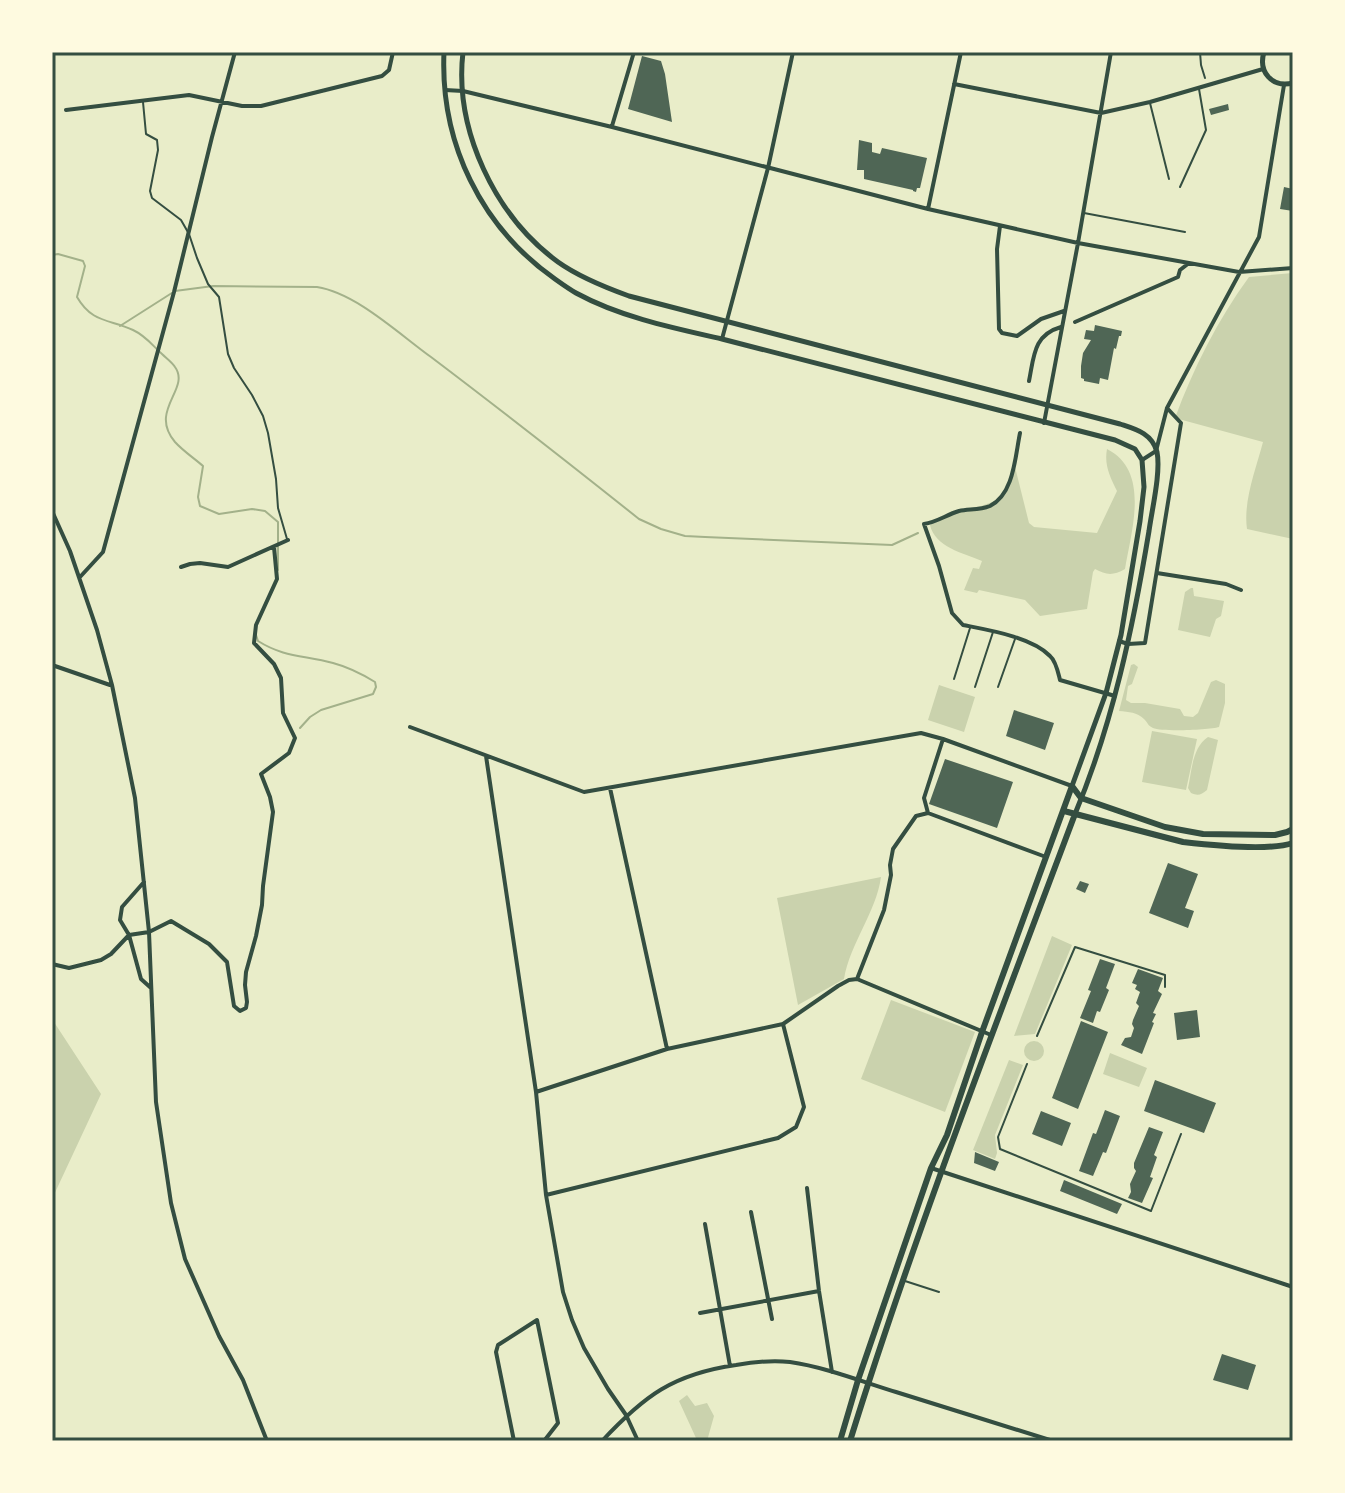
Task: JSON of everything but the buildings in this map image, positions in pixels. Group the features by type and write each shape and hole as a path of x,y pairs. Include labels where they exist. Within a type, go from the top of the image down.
{"main road":[{"path":"1072,786 1081,798 1165,827 1194,833 1275,835 1293,829"},
{"path":"840,1441 931,1168 947,1135 1072,786"},
{"path":"1064,811 1202,845 1275,846 1293,843"},
{"path":"850,1441 941,1171 1075,814"}],"street":[{"path":"80,577 103,552 235,52"},
{"path":"66,110 189,95 261,106 382,76 389,70 393,52"},
{"path":"410,727 584,792 921,733 1072,786 1106,693 1119,641 1144,487 1142,460 1135,449 1115,440 654,322 575,293 533,263 505,234 479,199 458,149 444,90 444,52"},
{"path":"463,52 463,91 472,139 485,175 506,211 540,248 574,273 629,296 1120,424 1147,434 1156,451"},
{"path":"612,127 634,52"},
{"path":"722,339 768,168 793,52"},
{"path":"928,209 961,52"},
{"path":"1044,423 1111,52"},
{"path":"1264,52 1263,69 1271,80 1284,85 1293,83"},
{"path":"954,84 1101,113 1263,69"},
{"path":"1075,814 1115,697 1128,644 1156,484 1156,451 1167,408 1259,237 1284,85"},
{"path":"444,90 463,91 928,209 1078,243 1239,272 1293,268"},
{"path":"1001,225 997,249 999,329 1002,333 1017,336 1041,319 1064,311"},
{"path":"1075,322 1178,277 1180,270 1189,263"},
{"path":"1029,381 1037,344 1049,331 1061,327"},
{"path":"1119,641 1145,643 1181,423 1167,408"},
{"path":"1020,433 1011,477 1002,497 989,506 962,510 924,524 952,613 963,625 993,631 1040,648 1052,657 1060,680 1115,697"},
{"path":"1142,460 1156,451"},
{"path":"52,511 80,577 97,630 112,685 135,798 149,932 156,1102 171,1203 185,1259 219,1336 243,1380 267,1441"},
{"path":"181,567 200,563 228,567 286,541"},
{"path":"52,964 69,968 101,960 129,935 149,932 171,921 209,944 227,962 234,1006 240,1011 246,1008 246,972 262,905 273,812 261,774 289,753 295,738 283,713 281,678 274,664 254,643 256,625 277,579 275,546"},
{"path":"1157,573 1226,584 1241,590"},
{"path":"52,665 112,685"},
{"path":"928,813 924,798 943,739"},
{"path":"486,756 536,1092 546,1195 563,1292 584,1348 626,1415 638,1441"},
{"path":"610,788 667,1049"},
{"path":"857,979 884,910 893,849 916,816 928,813 1046,857"},
{"path":"144,882 122,907 120,920 129,935 141,979 152,989"},
{"path":"536,1092 667,1049 783,1024 838,986 857,979 992,1036"},
{"path":"546,1195 778,1138 796,1127 804,1107 783,1024"},
{"path":"931,1168 1293,1287"},
{"path":"807,1188 832,1372"},
{"path":"751,1212 772,1319"},
{"path":"705,1224 730,1366"},
{"path":"700,1313 819,1291"},
{"path":"514,1441 496,1352 498,1345 537,1320 558,1423 544,1441"},
{"path":"602,1441 626,1415 658,1390 708,1369 756,1362 790,1362 832,1372 1053,1441"}],"lane":[{"path":"1180,187 1206,130 1198,88"},
{"path":"143,101 146,134 157,140 158,150 150,191 152,198 181,220 208,284 219,297 228,354 268,433 278,508 286,530 286,541"},
{"path":"1150,102 1169,179"},
{"path":"1083,212 1185,232"},
{"path":"954,679 971,627"},
{"path":"975,687 993,631"},
{"path":"998,687 1015,638"},
{"path":"1037,1036 1075,947 1165,975 1165,987"},
{"path":"1027,1064 998,1137 1000,1149 1151,1211 1181,1134"},
{"path":"893,1277 939,1292"}],"path":[{"path":"1200,52 1207,85"}],"green space":[{"path":"1293,273 1293,539 1247,529 1248,496 1263,442 1175,418 1207,345 1249,277"},
{"path":"1107,449 1121,459 1129,472 1134,487 1134,521 1125,569 1110,574 1095,569 1087,609 1040,616 1025,600 979,590 977,593 964,590 973,568 979,569 982,561 944,544 930,525 952,511 998,500 1015,467 1029,523 1034,527 1097,533 1117,491 1107,466"},
{"path":"1191,588 1194,596 1224,601 1221,616 1216,619 1210,637 1178,630 1185,592"},
{"path":"1131,665 1138,667 1132,684 1128,686 1126,700 1180,709 1184,716 1193,717 1198,713 1211,682 1216,680 1225,684 1225,703 1219,727 1158,729 1149,726 1139,715 1119,711"},
{"path":"939,685 975,697 964,732 928,720"},
{"path":"1152,731 1197,739 1186,790 1142,782"},
{"path":"1208,737 1218,740 1207,790 1201,794 1191,793 1188,788 1196,753"},
{"path":"881,877 844,979 798,1005 777,898"},
{"path":"1052,936 1072,945 1035,1034 1014,1036"},
{"path":"891,1000 975,1032 945,1112 861,1079"},
{"path":"52,1019 101,1094 52,1199"},
{"path":"1030,1041 1038,1041 1044,1051 1038,1061 1030,1061 1024,1055 1024,1047"},
{"path":"1110,1053 1147,1068 1139,1087 1103,1074"},
{"path":"1009,1060 1023,1065 995,1135 995,1159 973,1150"},
{"path":"687,1395 695,1406 707,1403 714,1416 707,1441 689,1441 696,1438 679,1401"}],"waterway":[{"path":"52,255 83,261 85,266 77,297 89,312 138,332 174,365 178,384 166,420 175,442 203,466 198,497 200,506 219,514 252,509 265,511 278,522 278,570"},
{"path":"120,326 175,291 213,286 317,287 347,297 377,316 639,519 661,529 685,536 892,545 918,533"},
{"path":"256,635 258,641 277,650 339,665 375,682 373,694 321,710 300,728"}]}
